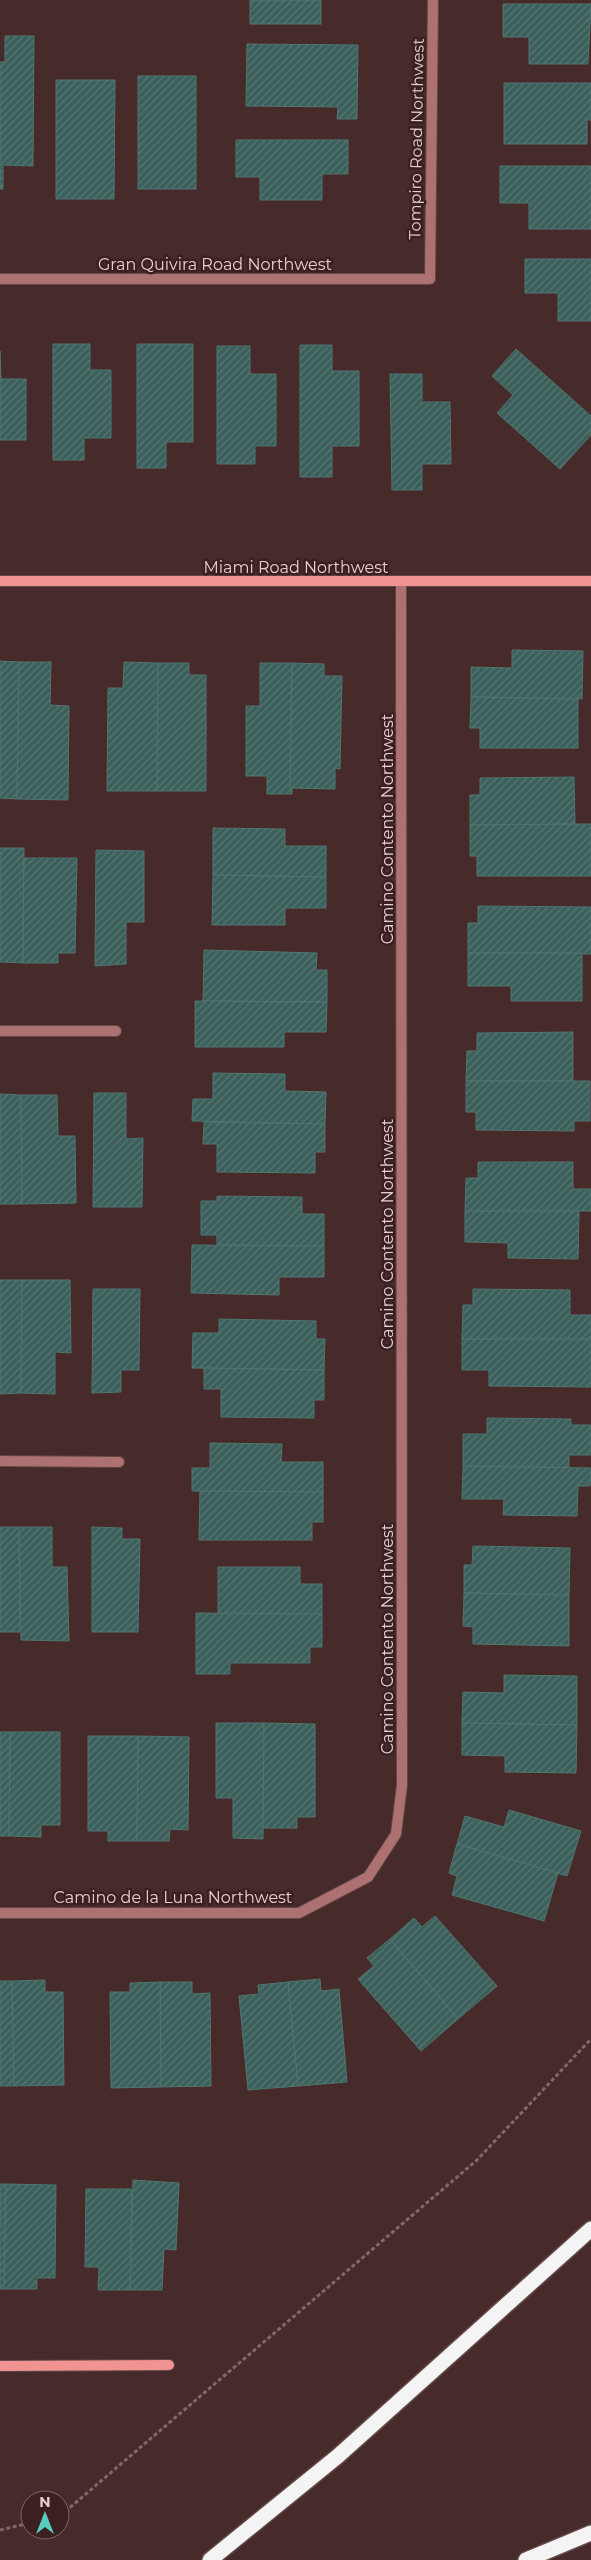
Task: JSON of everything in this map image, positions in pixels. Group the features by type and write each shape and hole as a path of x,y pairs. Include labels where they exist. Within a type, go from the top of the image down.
{"highway":[{"path":"210,2560 338,2456 591,2229"},
{"path":"526,2560 591,2533"}],"street":[{"name":"Tompiro Road Northwest","path":"430,279 433,0"},
{"name":"Gran Quivira Road Northwest","path":"0,279 430,279"},
{"name":"Miami Road Northwest","path":"0,581 591,581"},
{"name":"Camino Contento Northwest","path":"368,1877 396,1834 402,1785 401,582"},
{"path":"0,1031 116,1031"},
{"path":"0,1461 119,1462"},
{"name":"Camino de la Luna Northwest","path":"0,1913 298,1913 368,1877"},
{"path":"0,2366 169,2365"}],"path":[{"path":"70,2507 477,2160 591,2039"},
{"path":"0,2530 20,2525"}],"building":[{"path":"250,0 321,0 321,24 250,24"},
{"path":"503,4 591,4 588,64 529,64 529,37 503,37"},
{"path":"5,36 34,36 33,166 3,165 3,189 0,189 0,62 5,62"},
{"path":"247,44 358,45 357,119 337,119 338,107 246,106"},
{"path":"138,76 196,76 196,189 138,189"},
{"path":"56,80 115,80 114,199 56,199"},
{"path":"504,83 591,83 591,120 587,120 587,144 504,144"},
{"path":"236,140 348,140 348,174 322,174 322,200 260,200 260,177 236,177"},
{"path":"500,166 591,166 591,229 529,229 529,203 500,203"},
{"path":"525,259 591,259 591,321 558,321 558,293 525,293"},
{"path":"53,344 90,344 90,370 111,370 111,438 84,438 84,460 53,460"},
{"path":"137,344 193,344 193,442 166,442 166,468 137,468"},
{"path":"300,345 332,345 332,371 359,371 359,446 332,446 332,477 300,477"},
{"path":"217,346 250,346 250,374 276,374 276,446 255,446 255,464 217,464"},
{"path":"516,349 591,416 591,435 560,469 497,413 513,395 492,376"},
{"path":"0,351 1,379 26,379 26,440 0,440"},
{"path":"390,374 422,374 422,402 450,402 451,464 422,464 422,490 392,490"},
{"path":"512,650 583,651 582,699 471,697 471,667 512,668"},
{"path":"0,661 19,662 17,799 0,798"},
{"path":"19,662 51,662 50,705 69,706 68,800 17,799"},
{"path":"124,662 158,663 157,791 107,791 108,688 123,688"},
{"path":"158,663 189,663 189,675 206,675 206,791 157,791"},
{"path":"260,663 292,663 292,794 267,794 267,776 246,776 246,706 260,706"},
{"path":"292,663 324,664 324,676 342,676 340,769 335,768 335,789 290,788"},
{"path":"471,697 578,699 578,748 480,748 480,728 470,728"},
{"path":"574,777 575,824 470,825 470,795 480,795 480,778"},
{"path":"591,824 591,876 477,876 477,856 470,856 470,825"},
{"path":"213,828 285,829 285,846 326,846 326,877 213,875"},
{"path":"0,848 24,848 23,963 0,962"},
{"path":"96,850 144,851 144,922 126,922 126,964 95,966"},
{"path":"24,858 77,858 75,953 58,953 58,963 23,963"},
{"path":"213,875 326,877 326,908 285,908 285,925 212,925"},
{"path":"478,906 591,907 591,954 468,953 468,923 478,923"},
{"path":"204,950 317,953 316,970 327,970 327,1002 203,1001"},
{"path":"468,953 582,953 582,1001 511,1001 511,986 468,986"},
{"path":"195,1001 327,1002 326,1032 284,1032 284,1047 195,1047"},
{"path":"573,1032 573,1081 466,1081 467,1051 477,1051 477,1033"},
{"path":"213,1073 285,1074 285,1091 326,1092 325,1124 192,1121 193,1099 213,1099"},
{"path":"466,1081 590,1081 590,1121 574,1121 574,1131 476,1130 476,1112 466,1112"},
{"path":"94,1093 126,1093 126,1139 143,1138 142,1207 93,1207"},
{"path":"0,1094 21,1095 22,1204 0,1204"},
{"path":"21,1095 57,1095 58,1136 75,1136 76,1203 22,1204"},
{"path":"204,1122 325,1124 325,1152 315,1152 315,1173 217,1172 217,1144 203,1144"},
{"path":"478,1162 573,1162 573,1189 591,1189 591,1211 465,1211 466,1178 478,1178"},
{"path":"217,1196 302,1197 302,1214 324,1214 324,1246 217,1245 217,1235 201,1235 201,1201 217,1201"},
{"path":"465,1211 579,1211 578,1259 508,1258 508,1243 465,1242"},
{"path":"192,1245 324,1246 324,1277 279,1277 279,1295 191,1293"},
{"path":"0,1280 22,1280 21,1393 0,1394"},
{"path":"22,1280 70,1280 71,1353 55,1352 55,1394 21,1393"},
{"path":"93,1289 140,1289 139,1370 121,1370 121,1392 92,1393"},
{"path":"473,1289 570,1290 570,1315 591,1315 591,1339 462,1339 463,1305 473,1305"},
{"path":"219,1319 316,1321 316,1339 325,1339 324,1370 192,1368 193,1333 219,1333"},
{"path":"462,1339 591,1339 591,1387 489,1386 489,1370 462,1370"},
{"path":"204,1368 324,1370 324,1400 314,1400 314,1418 221,1417 221,1389 204,1389"},
{"path":"487,1418 571,1419 571,1425 591,1425 591,1455 569,1455 569,1468 463,1466 463,1434 487,1434"},
{"path":"210,1443 282,1444 281,1462 323,1462 323,1492 192,1491 192,1468 210,1468"},
{"path":"463,1466 591,1468 590,1486 578,1486 577,1516 503,1515 504,1499 462,1499"},
{"path":"200,1491 323,1492 323,1522 312,1522 312,1540 199,1540"},
{"path":"0,1527 19,1527 20,1632 0,1632"},
{"path":"19,1527 52,1527 52,1567 67,1567 69,1641 21,1640"},
{"path":"92,1527 122,1528 122,1539 140,1539 138,1632 92,1632"},
{"path":"473,1546 570,1548 569,1595 464,1593 464,1565 472,1565"},
{"path":"218,1567 300,1567 300,1584 322,1584 322,1614 218,1614"},
{"path":"464,1593 569,1595 569,1646 473,1644 473,1627 463,1626"},
{"path":"196,1613 322,1614 322,1647 310,1647 310,1663 230,1663 230,1674 196,1674"},
{"path":"504,1675 577,1676 577,1725 462,1723 463,1692 504,1693"},
{"path":"216,1723 264,1723 263,1839 233,1838 233,1798 216,1798"},
{"path":"264,1723 315,1724 315,1817 297,1817 297,1828 263,1828"},
{"path":"462,1723 577,1725 576,1773 505,1772 505,1756 462,1755"},
{"path":"0,1732 10,1732 9,1836 0,1836"},
{"path":"10,1732 60,1732 60,1825 41,1825 41,1837 9,1836"},
{"path":"88,1736 138,1736 137,1841 108,1841 108,1831 88,1831"},
{"path":"138,1736 189,1737 188,1830 170,1829 169,1841 137,1841"},
{"path":"509,1810 581,1831 567,1876 457,1844 465,1816 504,1827"},
{"path":"457,1844 558,1873 544,1921 452,1895 457,1876 449,1873"},
{"path":"435,1916 497,1986 458,2019 390,1939 414,1918 422,1927"},
{"path":"390,1939 458,2019 421,2051 358,1979 374,1966 367,1958"},
{"path":"320,1979 321,1991 339,1989 347,2082 298,2086 288,1982"},
{"path":"45,1980 45,1992 63,1992 64,2085 14,2086 12,1981"},
{"path":"0,1981 12,1981 14,2086 0,2086"},
{"path":"160,1982 192,1982 192,1994 210,1993 211,2086 161,2087"},
{"path":"160,1982 161,2087 111,2088 110,1992 130,1992 130,1983"},
{"path":"288,1982 298,2086 248,2090 239,1996 259,1994 258,1985"},
{"path":"133,2180 179,2183 176,2250 164,2249 162,2290 130,2290"},
{"path":"0,2184 6,2184 4,2289 0,2289"},
{"path":"6,2184 56,2185 55,2278 37,2278 37,2289 4,2289"},
{"path":"86,2189 132,2189 130,2290 98,2290 99,2267 85,2267"}]}
